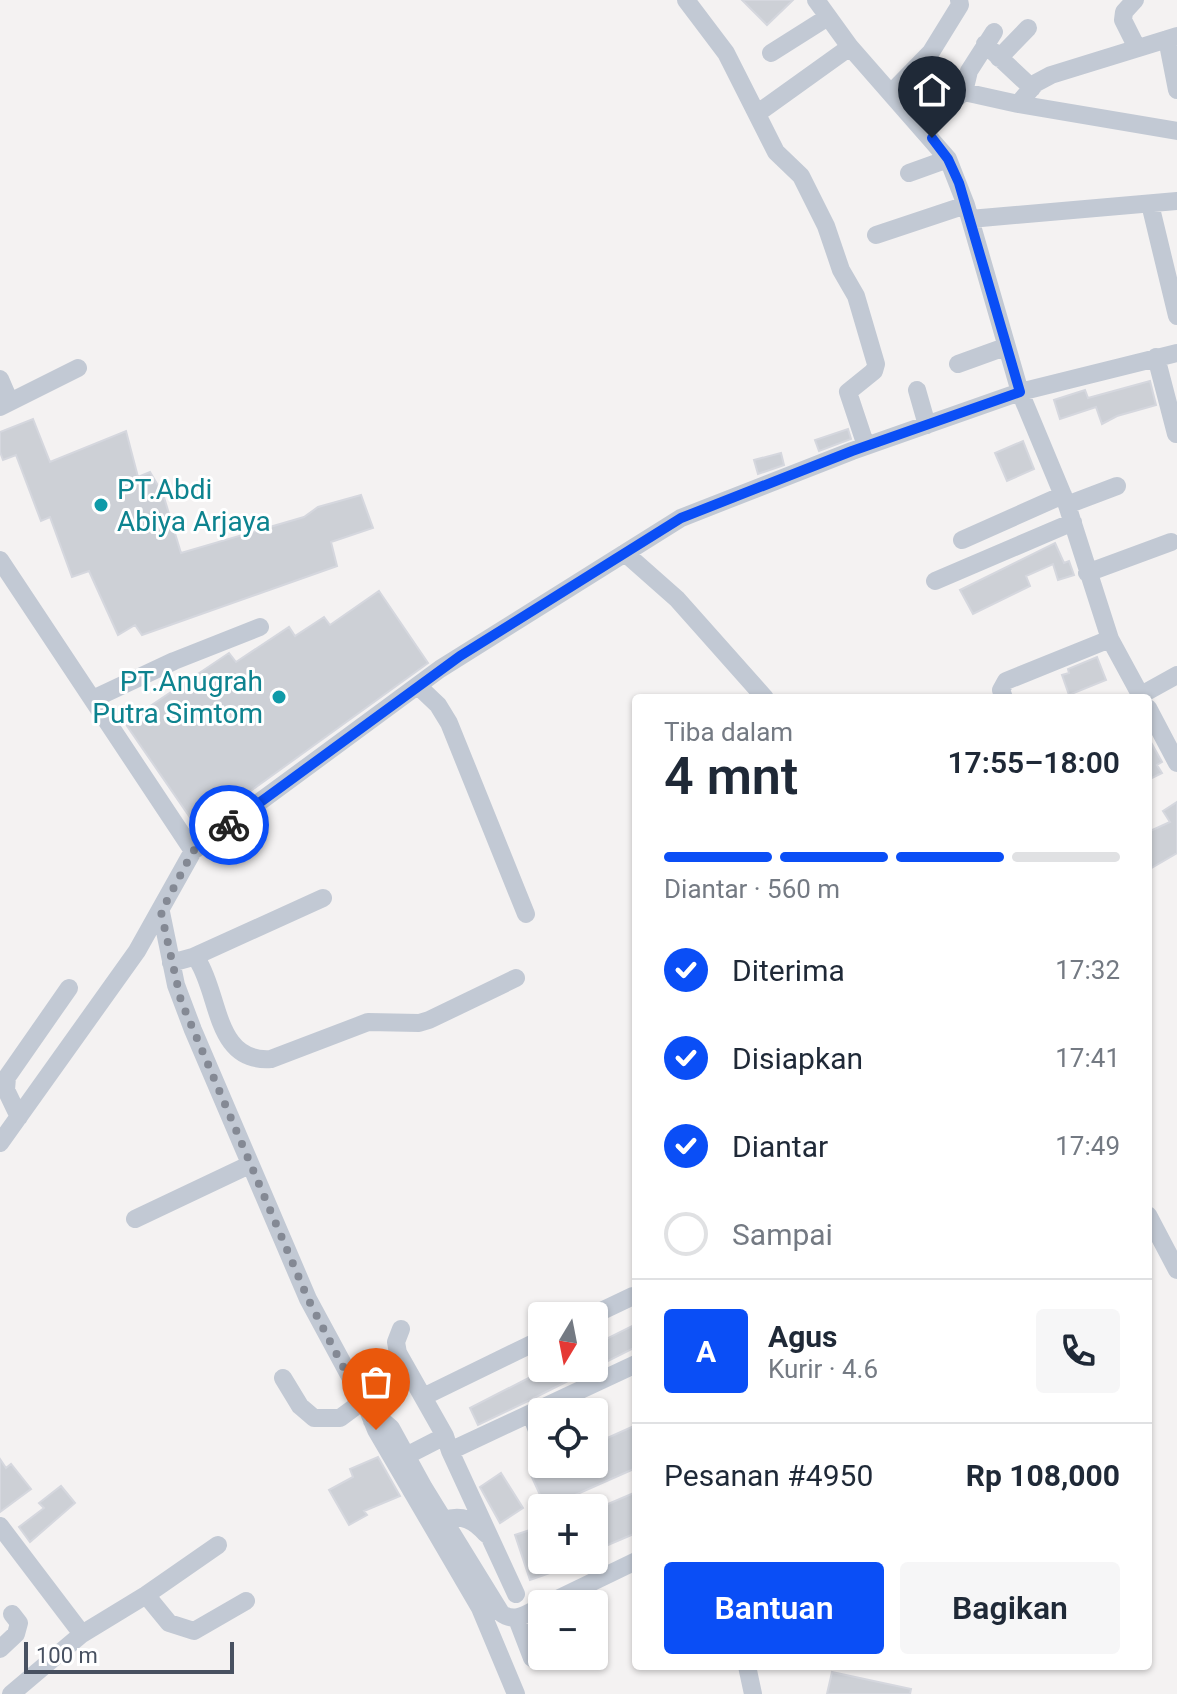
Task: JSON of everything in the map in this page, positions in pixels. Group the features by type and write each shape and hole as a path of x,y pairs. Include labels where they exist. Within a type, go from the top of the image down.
{"street":[{"path":"686,0 726,53 776,152 801,176 826,226 841,270 856,296 876,364 874,371 848,392 866,446"},
{"path":"816,0 850,47 948,159 968,212 1020,392 1068,507 1110,639 1141,694"},
{"path":"891,93 931,52 960,5 959,0"},
{"path":"1135,0 1124,12 1123,20 1137,48"},
{"path":"771,53 828,17"},
{"path":"999,58 1028,28"},
{"path":"921,125 964,92 969,71 990,38 999,58 1032,88"},
{"path":"1018,104 1032,88 1062,70 1172,38 1177,90"},
{"path":"758,113 850,47"},
{"path":"964,92 1177,131"},
{"path":"909,173 948,159"},
{"path":"876,235 968,212 1177,201"},
{"path":"1150,204 1176,304"},
{"path":"958,364 1005,347"},
{"path":"0,1143 137,951 193,851 480,642 663,528 706,506 1020,392 1177,353"},
{"path":"1156,357 1176,434"},
{"path":"0,379 5,403 78,368"},
{"path":"917,390 927,425"},
{"path":"935,581 1068,507 1117,486"},
{"path":"962,540 1068,507"},
{"path":"1087,573 1171,542"},
{"path":"625,553 677,599 761,694"},
{"path":"0,560 193,851"},
{"path":"93,699 174,661 260,627"},
{"path":"1003,694 1002,686 1010,678 1110,639"},
{"path":"1152,694 1177,675"},
{"path":"418,686 438,705 449,723 526,914"},
{"path":"1152,715 1177,763"},
{"path":"171,963 193,957 323,898"},
{"path":"161,912 181,1001 308,1299 372,1421 480,1608 516,1694"},
{"path":"193,957 201,966 230,1043 243,1055 261,1059 271,1059 368,1022 419,1023 429,1020 516,978"},
{"path":"19,1117 6,1090 7,1077 69,988"},
{"path":"135,1219 249,1165"},
{"path":"1152,1223 1177,1270"},
{"path":"608,1308 632,1296"},
{"path":"401,1329 396,1342 398,1353 448,1443 516,1594"},
{"path":"423,1397 528,1346"},
{"path":"565,1398 632,1366"},
{"path":"283,1378 300,1406 314,1418 340,1418 363,1401"},
{"path":"406,1456 528,1415"},
{"path":"372,1421 389,1425 501,1613 507,1618 517,1619 528,1613"},
{"path":"444,1520 453,1516 469,1519 494,1542"},
{"path":"0,1526 82,1634"},
{"path":"11,1694 82,1634 146,1595 218,1545"},
{"path":"575,1590 632,1563"},
{"path":"146,1595 169,1623 194,1631 246,1601"},
{"path":"0,1649 18,1631 19,1623 12,1614"},
{"path":"517,1619 528,1648"},
{"path":"748,1670 753,1694"}],"building":[{"path":"742,0 793,0 767,25"},
{"path":"1150,381 1156,405 1117,416 1102,424 1096,407 1060,419 1054,400 1085,390 1088,398"},
{"path":"33,419 50,462 126,431 138,477 150,472 163,494 181,553 304,517 318,507 361,495 373,528 331,542 337,566 142,635 135,625 118,635 89,571 72,577 50,517 41,521 16,455 3,460 0,432"},
{"path":"848,429 851,439 819,451 815,440"},
{"path":"1023,441 1034,469 1007,481 995,453"},
{"path":"781,453 784,465 758,474 754,460"},
{"path":"1055,543 1064,563 1069,561 1074,575 1058,580 1053,564 1026,576 1030,586 973,614 960,590"},
{"name":"PT.Anugrah Putra Simtom","path":"379,591 428,663 198,829 125,723 229,653 236,662 289,627 295,636 324,617 330,625"},
{"path":"1097,657 1106,680 1069,694 1062,675 1069,673 1068,669"},
{"path":"1152,744 1162,762 1157,765 1162,773 1152,778"},
{"path":"1177,802 1177,853 1152,868 1152,830 1170,822 1163,811"},
{"path":"632,1326 632,1349 608,1361 608,1338"},
{"path":"528,1378 528,1382 566,1382 478,1425 470,1408"},
{"path":"632,1427 632,1470 578,1494 540,1494 532,1478 608,1478 608,1438"},
{"path":"378,1457 400,1496 364,1511 367,1515 349,1525 329,1490 353,1477 350,1469"},
{"path":"0,1459 6,1468 11,1464 31,1489 0,1512"},
{"path":"501,1473 523,1508 500,1523 480,1487"},
{"path":"61,1486 75,1503 30,1542 19,1527 44,1508 39,1503"},
{"path":"632,1494 632,1535 608,1545 608,1504"},
{"path":"528,1531 528,1574 515,1535"},
{"path":"528,1574 547,1574 530,1580"},
{"path":"832,1672 911,1689 910,1694 827,1694"}],"way so far":[{"path":"229,825 193,851 161,912 173,974 181,1001 271,1218 308,1299 376,1430"}],"place":[{"name":"PT.Abdi Abiya Arjaya","path":"101,505"},
{"name":"PT.Anugrah Putra Simtom","path":"279,697"}],"route":[{"path":"229,825 440,669 681,518 852,451 1020,392 959,183 948,159 932,138"}]}
